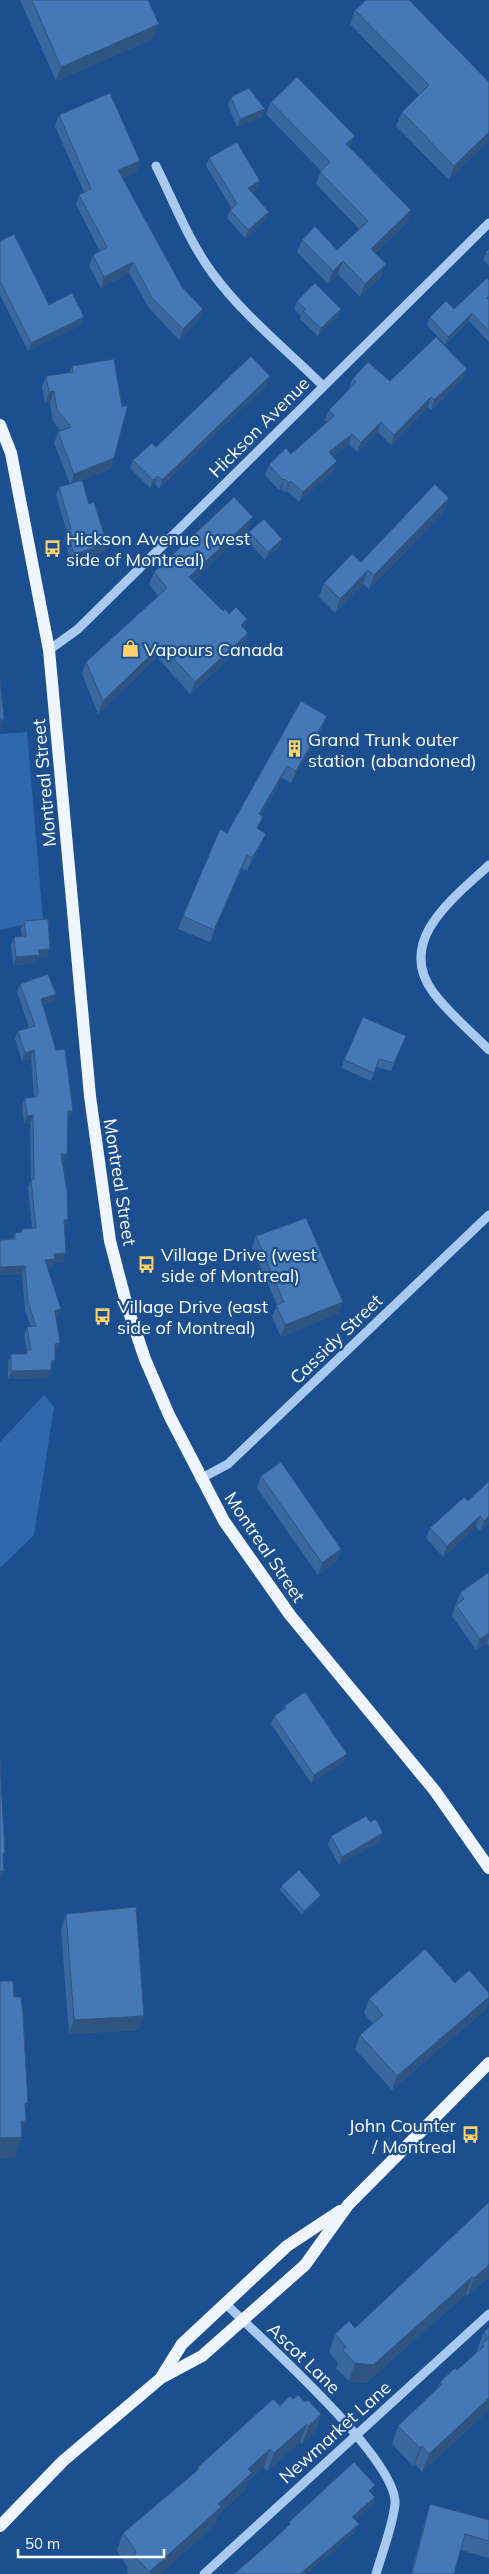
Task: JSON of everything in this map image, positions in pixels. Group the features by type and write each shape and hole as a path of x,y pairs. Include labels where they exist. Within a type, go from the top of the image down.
{"main road":[{"name":"Montreal Street","path":"0,425 11,453 49,650 90,1096 110,1241 127,1306 145,1359 168,1415 224,1522 251,1563 296,1622 436,1791 489,1868"},
{"path":"0,2526 62,2461 161,2378 202,2356 305,2265 348,2205 489,2064"},
{"path":"161,2378 182,2344 287,2246 348,2205"}],"street":[{"path":"156,166 192,238 213,274 242,306 323,386"},
{"name":"Hickson Avenue","path":"49,650 78,629 489,223"},
{"path":"489,865 445,906 427,930 421,953 423,972 432,991 489,1050"},
{"name":"Cassidy Street","path":"200,1479 228,1464 489,1215"},
{"name":"Ascot Lane","path":"226,2304 356,2434 385,2474 395,2503 376,2574"},
{"name":"Newmarket Lane","path":"204,2574 489,2314"}],"shaded area":[{"path":"27,732 43,920 0,930 0,734"},
{"path":"44,1395 54,1407 34,1535 0,1568 0,1442"}],"building":[{"path":"32,0 148,0 159,24 61,67"},
{"path":"366,0 409,0 489,82 489,132 454,166 402,112 429,85 355,10"},
{"path":"297,77 355,136 346,144 411,210 371,249 386,264 365,284 343,261 333,271 302,240 315,226 337,250 368,221 320,172 330,162 271,102"},
{"path":"249,88 265,109 240,119 231,97"},
{"path":"110,93 140,161 118,170 182,287 203,309 183,329 152,298 133,262 104,277 93,255 107,247 79,195 91,189 59,115"},
{"path":"237,142 260,181 248,188 269,212 248,230 230,210 237,204 209,158"},
{"path":"14,234 49,305 72,293 84,317 31,343 0,281 0,241"},
{"path":"487,278 489,281 489,296 487,298 489,299 489,331 472,313 448,337 430,317 446,301 454,309"},
{"path":"315,283 341,309 321,328 303,311 305,309 297,301"},
{"path":"436,337 467,369 434,400 431,397 394,435 381,422 361,442 352,434 329,452 337,461 303,492 291,481 289,483 283,480 269,465 286,448 291,454 334,416 329,410 356,382 353,378 368,362 390,381"},
{"path":"251,356 270,376 162,480 158,476 153,480 133,460 152,443 156,447"},
{"path":"114,359 122,407 128,405 114,458 74,474 58,432 71,427 57,410 54,391 49,392 46,376 73,372 72,366"},
{"path":"82,480 89,504 94,502 107,544 74,554 67,530 71,529 59,487"},
{"path":"435,484 449,498 374,575 368,570 340,599 324,583 352,554 361,562"},
{"path":"234,497 253,517 189,577 223,611 225,609 229,614 236,607 247,619 241,625 248,633 195,682 161,645 103,701 86,662 167,588 154,572"},
{"path":"264,519 282,539 268,552 249,532"},
{"path":"0,678 4,720 0,720"},
{"path":"301,701 327,716 296,771 287,766 259,814 263,817 257,828 266,834 252,858 247,855 214,930 183,916 220,829 227,833"},
{"path":"48,919 50,949 38,950 40,955 16,957 14,937 26,936 24,921"},
{"path":"48,974 56,994 41,999 56,1050 65,1049 73,1111 68,1111 67,1154 61,1154 67,1191 68,1220 64,1220 66,1253 54,1254 55,1259 45,1260 61,1309 55,1311 60,1343 55,1344 55,1360 51,1361 51,1370 11,1371 11,1354 27,1354 27,1350 31,1350 27,1327 36,1326 28,1302 25,1266 0,1267 0,1240 15,1239 15,1233 22,1232 22,1229 36,1228 31,1180 34,1179 33,1115 27,1116 25,1098 36,1097 38,1093 34,1050 25,1053 18,1031 35,1026 20,984"},
{"path":"363,1017 406,1036 394,1063 379,1059 374,1073 344,1060"},
{"path":"306,1218 343,1302 285,1325 276,1305 284,1302 256,1236"},
{"path":"281,1462 341,1549 322,1563 261,1476"},
{"path":"489,1481 489,1516 484,1521 480,1516 447,1546 430,1528 464,1497 468,1501"},
{"path":"489,1572 489,1633 480,1639 456,1605 464,1599 460,1593"},
{"path":"305,1692 347,1754 314,1775 274,1716 286,1708 284,1706"},
{"path":"0,1761 5,1853 3,1853 4,1871 0,1871"},
{"path":"366,1816 370,1822 376,1819 383,1833 342,1857 331,1836"},
{"path":"299,1870 321,1895 304,1911 281,1886"},
{"path":"136,1907 144,2016 74,2020 66,1914"},
{"path":"425,1949 455,1983 469,1970 489,1993 489,1997 397,2076 360,2035 383,2015 369,1999"},
{"path":"0,1981 13,1981 14,1997 21,1997 28,2103 25,2103 26,2121 21,2121 22,2137 0,2138"},
{"path":"489,2202 489,2265 474,2278 472,2277 373,2365 355,2363 343,2350 346,2347 335,2334 349,2321 355,2328"},
{"path":"489,2327 489,2338 484,2332"},
{"path":"489,2338 489,2398 429,2454 422,2446 420,2448 398,2426 442,2384 440,2382 484,2346 482,2344"},
{"path":"298,2395 305,2402 308,2400 321,2414 309,2426 307,2424 274,2453 270,2449 248,2469 252,2473 218,2504 221,2507 149,2572 134,2555 136,2553 134,2548 123,2533 199,2469 198,2467 273,2399 280,2406 290,2396 293,2399"},
{"path":"354,2462 375,2485 369,2491 375,2497 352,2517 359,2524 300,2574 234,2574 274,2539 290,2524 289,2522"},
{"path":"430,2504 489,2520 489,2541 465,2534 454,2574 412,2574"}],"place":[{"name":"Hickson Avenue (west side of Montreal)","path":"52,548"},
{"name":"Vapours Canada","path":"130,649"},
{"name":"Grand Trunk outer station (abandoned)","path":"294,749"},
{"name":"Village Drive (west side of Montreal)","path":"147,1264"},
{"name":"Village Drive (east side of Montreal)","path":"103,1316"},
{"name":"John Counter / Montreal","path":"470,2135"}]}
